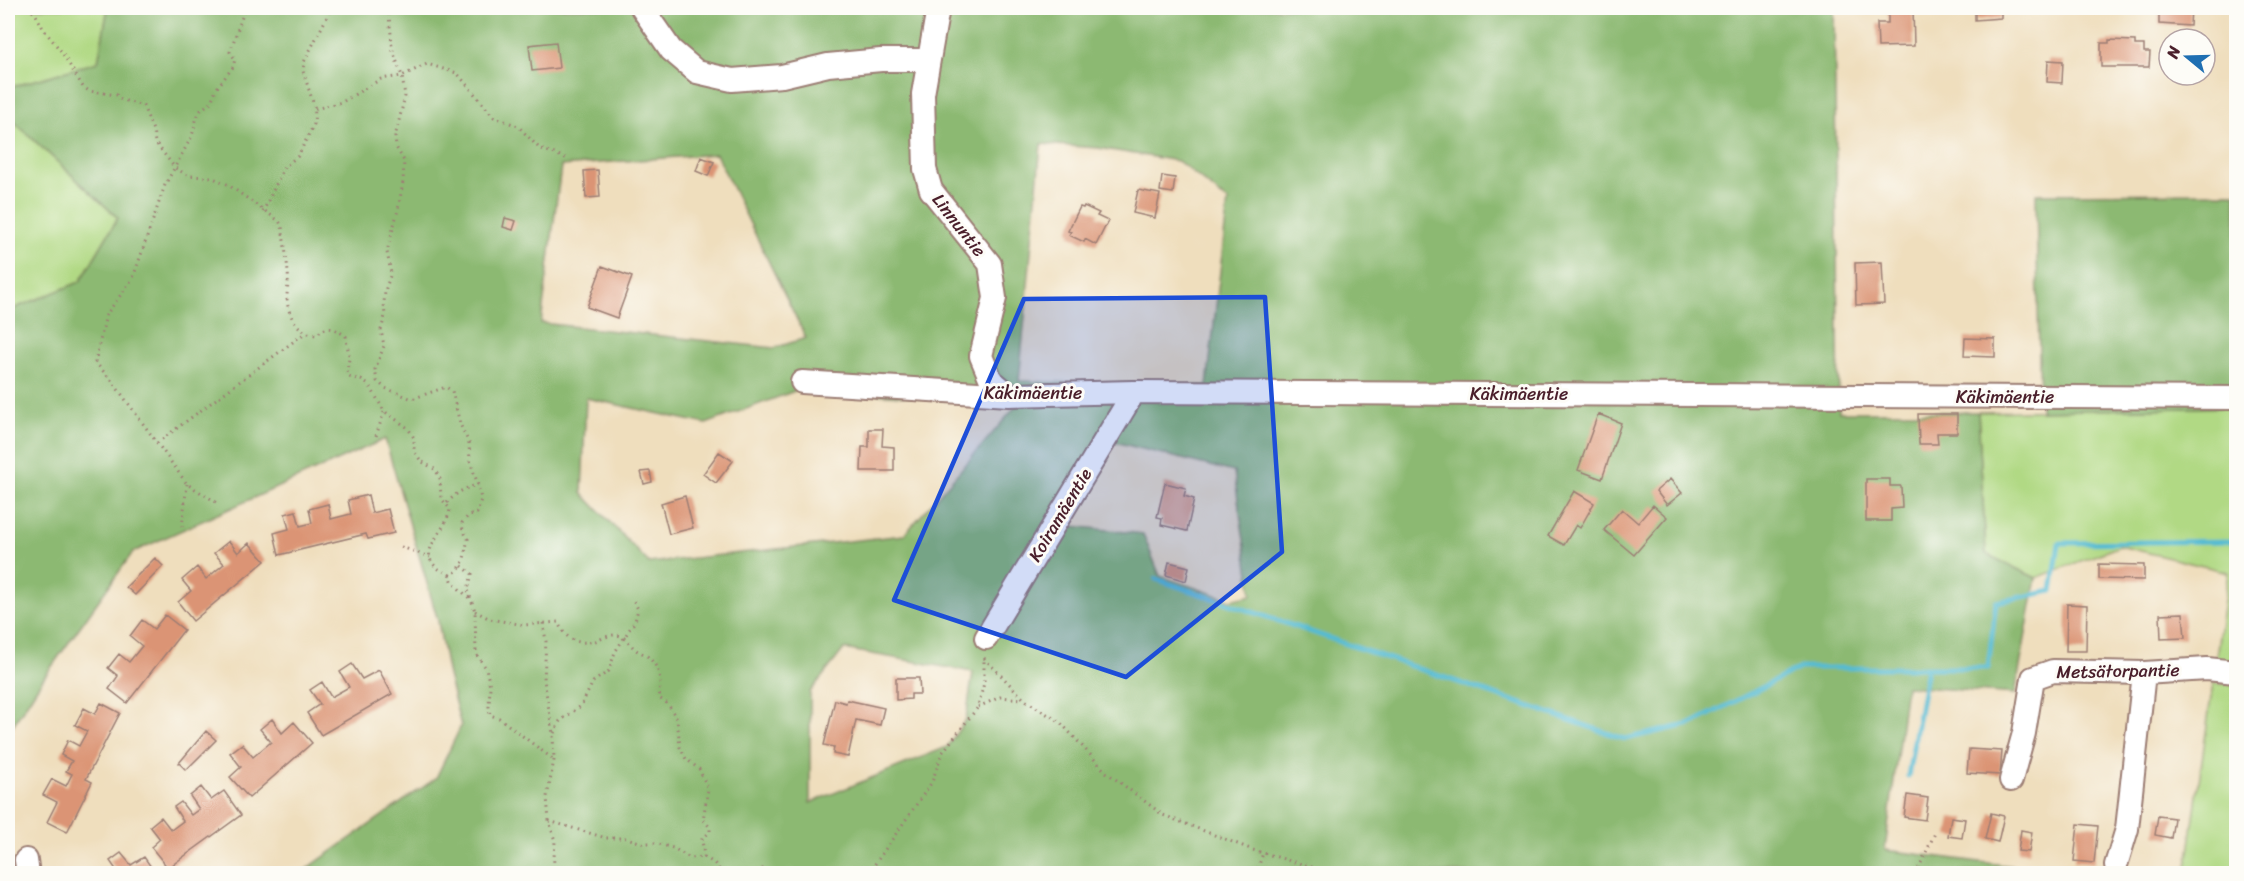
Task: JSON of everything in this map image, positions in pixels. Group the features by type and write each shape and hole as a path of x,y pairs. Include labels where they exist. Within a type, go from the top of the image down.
{"street":[{"path":"642,8 671,50 697,72 732,80 782,76 828,65 881,60 927,60"},
{"name":"Linnuntie","path":"938,8 927,60 923,94 925,169 931,190 990,264 995,298 981,356 991,380 1009,395"},
{"name":"Käkimäentie","path":"802,382 1009,395 1134,392 2236,398"},
{"name":"Koiramäentie","path":"985,648 1134,392"},
{"name":"Metsätorpantie","path":"2011,780 2024,733 2033,678 2053,671 2144,673 2207,669 2236,672"},
{"path":"2116,865 2127,829 2144,673"}],"path":[{"path":"27,8 41,21 44,30 61,51 83,87 89,91 104,91 117,95 120,99 143,106 153,130 155,142 175,168 189,176 211,177 227,184 263,212 279,221 282,226 289,277 287,300 298,328 305,333 316,335 324,328 333,328 346,336 345,346 349,355 346,372 348,378 361,380 370,386 384,411 408,428 414,438 414,451 421,461 436,470 440,479 441,498 450,509 449,517 431,544 430,557 437,569 450,575 453,583 469,598"},
{"path":"216,502 187,484 112,381 95,362 106,315 133,278 165,185 192,136 201,110 211,102 216,89 233,67 236,59 230,52 245,8"},
{"path":"263,212 284,167 298,156 314,124 315,109 303,71 304,62 330,8"},
{"path":"388,8 393,51 402,76 405,96 395,136 396,147 404,161 398,210 387,252 391,273 385,291 385,316 381,330 384,346 375,369 377,381 385,388 412,399 446,387 452,391 460,424 470,443 470,461 481,499 480,508 462,524 462,530 468,538 462,566 450,575"},
{"path":"315,109 342,102 381,79 402,76 427,64 457,73 494,117 518,126 539,148 568,159"},
{"path":"157,443 305,333"},
{"path":"370,386 377,381"},
{"path":"376,436 384,411"},
{"path":"182,527 187,484"},
{"path":"447,503 456,493 478,484"},
{"path":"401,547 430,557"},
{"path":"462,566 472,574 468,590 469,598 475,611 477,654 486,669 490,686 490,715 500,718 554,760"},
{"path":"553,734 560,721 581,706 593,682 609,672 615,652 635,621 638,609 632,598"},
{"path":"475,611 490,619 524,625 558,622 563,634 573,641 593,642 614,635 625,637 636,651 644,654 654,663 661,677 659,698 668,704 677,719 680,747 686,759 699,769 708,789 703,819 710,827 710,832 702,839 705,857"},
{"path":"543,623 546,641 544,680 553,734 554,760 547,797 549,821 555,841 553,873"},
{"path":"985,648 1025,700 1061,723 1106,772 1162,816 1263,853 1336,873"},
{"path":"868,873 932,782 942,753 978,706 984,683 985,648"},
{"path":"978,706 1000,697 1025,700"},
{"path":"549,821 606,838 627,838 642,843 654,843 673,848 690,858 705,857 723,873"},
{"path":"1916,873 1935,833"},
{"path":"1256,873 1263,853"},
{"path":"751,873 762,869 787,873"},
{"path":"1315,873 1323,870"}],"highlighted area":[{"path":"1265,297 1282,552 1126,677 894,600 1024,299"}],"green space":[{"path":"8,8 108,8 98,62 8,88"},
{"path":"108,8 1834,8 1839,412 1978,412 1986,554 2036,578 2015,694 1906,686 1885,850 2051,871 2051,873 301,873 436,778 461,726 447,671 438,621 385,439 133,552 40,683 8,733 8,311 80,282 118,218 8,116 8,88 98,62","holes":["1041,144 1098,148 1178,161 1228,201 1207,386 1019,381","716,154 806,338 774,348 541,323 561,166","800,389 1018,404 904,535 649,563 582,493 586,398 706,424","1111,441 1234,472 1252,595 1231,600 1160,576 1143,534 1063,525","844,649 973,672 966,719 947,747 810,803 810,692"]},
{"path":"8,116 118,218 80,282 8,311"},
{"path":"2236,193 2236,407 2040,411 2036,194"},
{"path":"2236,407 2236,666 2215,664 2228,572 2120,546 2036,578 1986,554 1978,412"},
{"path":"2213,683 2236,685 2236,873 2186,873"}],"building":[{"path":"1888,8 1913,8 1914,46 1878,47 1877,23 1888,23"},
{"path":"1975,8 2001,8 2001,18 1975,20"},
{"path":"2159,8 2191,8 2190,26 2159,24"},
{"path":"2109,40 2135,41 2135,45 2144,45 2144,52 2150,52 2149,67 2101,67 2101,43 2109,43"},
{"path":"556,42 559,68 532,71 529,45"},
{"path":"2048,60 2063,61 2062,83 2047,82"},
{"path":"701,157 714,162 708,176 696,171"},
{"path":"598,170 600,197 586,198 584,171"},
{"path":"1162,176 1175,178 1173,193 1160,191"},
{"path":"1138,190 1160,194 1155,218 1133,213"},
{"path":"1084,206 1099,213 1097,216 1108,221 1096,245 1085,239 1084,242 1069,235 1071,232 1068,231 1080,207"},
{"path":"505,218 516,221 513,230 503,227"},
{"path":"1882,262 1884,304 1856,305 1855,263"},
{"path":"602,266 632,277 617,318 587,307"},
{"path":"1965,338 1995,339 1995,357 1964,356"},
{"path":"1598,414 1621,423 1602,479 1578,470"},
{"path":"1918,414 1957,414 1957,433 1937,433 1938,444 1919,444"},
{"path":"869,429 883,429 882,446 894,447 894,471 861,471 862,447 869,447"},
{"path":"719,452 733,461 716,483 703,474"},
{"path":"650,471 652,482 644,484 641,472"},
{"path":"1670,479 1682,493 1667,505 1656,491"},
{"path":"1866,479 1890,479 1890,486 1901,486 1902,508 1891,509 1891,521 1866,521"},
{"path":"1165,483 1186,488 1184,496 1194,499 1187,531 1161,525 1162,518 1157,517"},
{"path":"1574,491 1594,503 1580,528 1576,525 1564,545 1548,536"},
{"path":"368,495 372,513 388,509 394,533 368,539 366,534 279,555 274,533 289,529 285,514 296,511 300,526 312,523 309,509 328,504 331,519 351,514 348,500"},
{"path":"685,496 693,528 669,534 661,503"},
{"path":"1653,505 1667,517 1634,555 1604,530 1622,509 1638,523"},
{"path":"229,541 238,553 249,543 265,561 193,621 178,602 191,591 182,580 197,567 206,579 224,564 214,553"},
{"path":"155,558 163,566 135,595 126,587"},
{"path":"1169,562 1189,567 1186,581 1166,575"},
{"path":"2099,564 2144,565 2144,580 2099,579"},
{"path":"2067,604 2087,605 2086,651 2066,651"},
{"path":"2183,613 2185,638 2161,639 2160,614"},
{"path":"165,615 184,630 127,703 109,689 118,676 108,668 119,654 129,662 142,646 130,636 142,620 154,629"},
{"path":"352,664 362,679 379,670 392,694 321,735 307,713 320,704 310,690 322,682 331,697 349,687 340,672"},
{"path":"896,678 919,678 920,694 911,694 911,699 896,700"},
{"path":"835,700 846,703 847,700 884,708 880,725 856,720 848,757 833,754 834,747 824,745"},
{"path":"101,703 120,713 86,779 92,782 67,832 47,822 57,802 43,795 52,779 66,786 72,774 66,771 72,761 61,755 68,740 79,746 87,731 75,725 84,708 95,714"},
{"path":"272,719 282,733 294,722 312,743 249,798 230,777 241,767 230,753 242,744 253,757 271,742 260,729"},
{"path":"206,731 216,740 186,770 179,763"},
{"path":"1969,749 2002,751 2000,775 1967,773"},
{"path":"201,787 211,800 224,791 241,815 168,868 151,847 160,839 150,826 161,817 171,830 183,821 174,807 181,802 191,815 199,809 190,796"},
{"path":"1907,795 1928,798 1925,820 1904,817"},
{"path":"1991,813 2004,816 1998,842 1985,839"},
{"path":"2158,816 2174,818 2171,838 2155,835"},
{"path":"1951,817 1965,819 1962,838 1948,836"},
{"path":"2078,824 2098,826 2094,863 2074,861"},
{"path":"2021,830 2032,832 2029,852 2018,851"},
{"path":"121,853 131,865 144,857 156,874 119,874 110,861"}],"waterway":[{"path":"1156,579 1625,739 1691,724 1800,668 1988,668 1996,602 2052,591 2059,543 2236,541"},
{"path":"1908,776 1927,668"}]}
